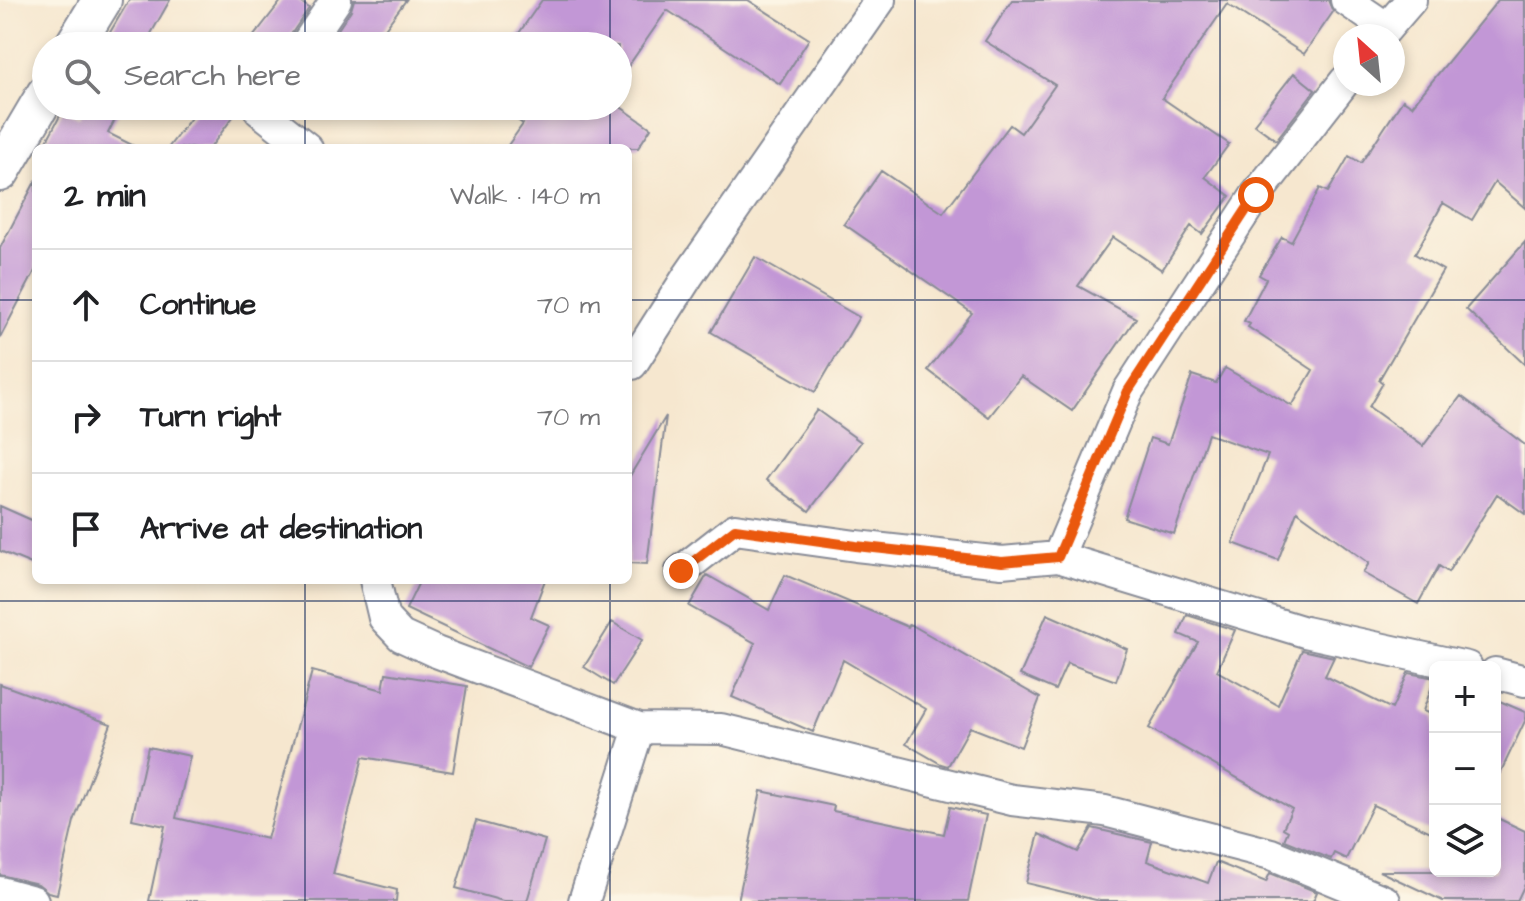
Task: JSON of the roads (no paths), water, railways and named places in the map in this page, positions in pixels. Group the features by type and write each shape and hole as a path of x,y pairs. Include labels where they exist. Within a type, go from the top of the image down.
{"street":[{"path":"83,32 102,0"},
{"path":"314,32 336,0"},
{"path":"632,364 688,276 880,0"},
{"path":"1346,0 1374,24"},
{"path":"1391,24 1411,0"},
{"path":"1058,557 1128,391 1256,195 1333,96"},
{"path":"0,172 32,118"},
{"path":"271,120 302,144"},
{"path":"681,571 735,529 1002,562 1058,557 1305,632 1439,661"},
{"path":"376,584 384,618 401,636 639,728 721,729 1012,800 1105,811 1271,854 1385,901"},
{"path":"584,901 639,728"},
{"path":"0,892 33,901"}]}
